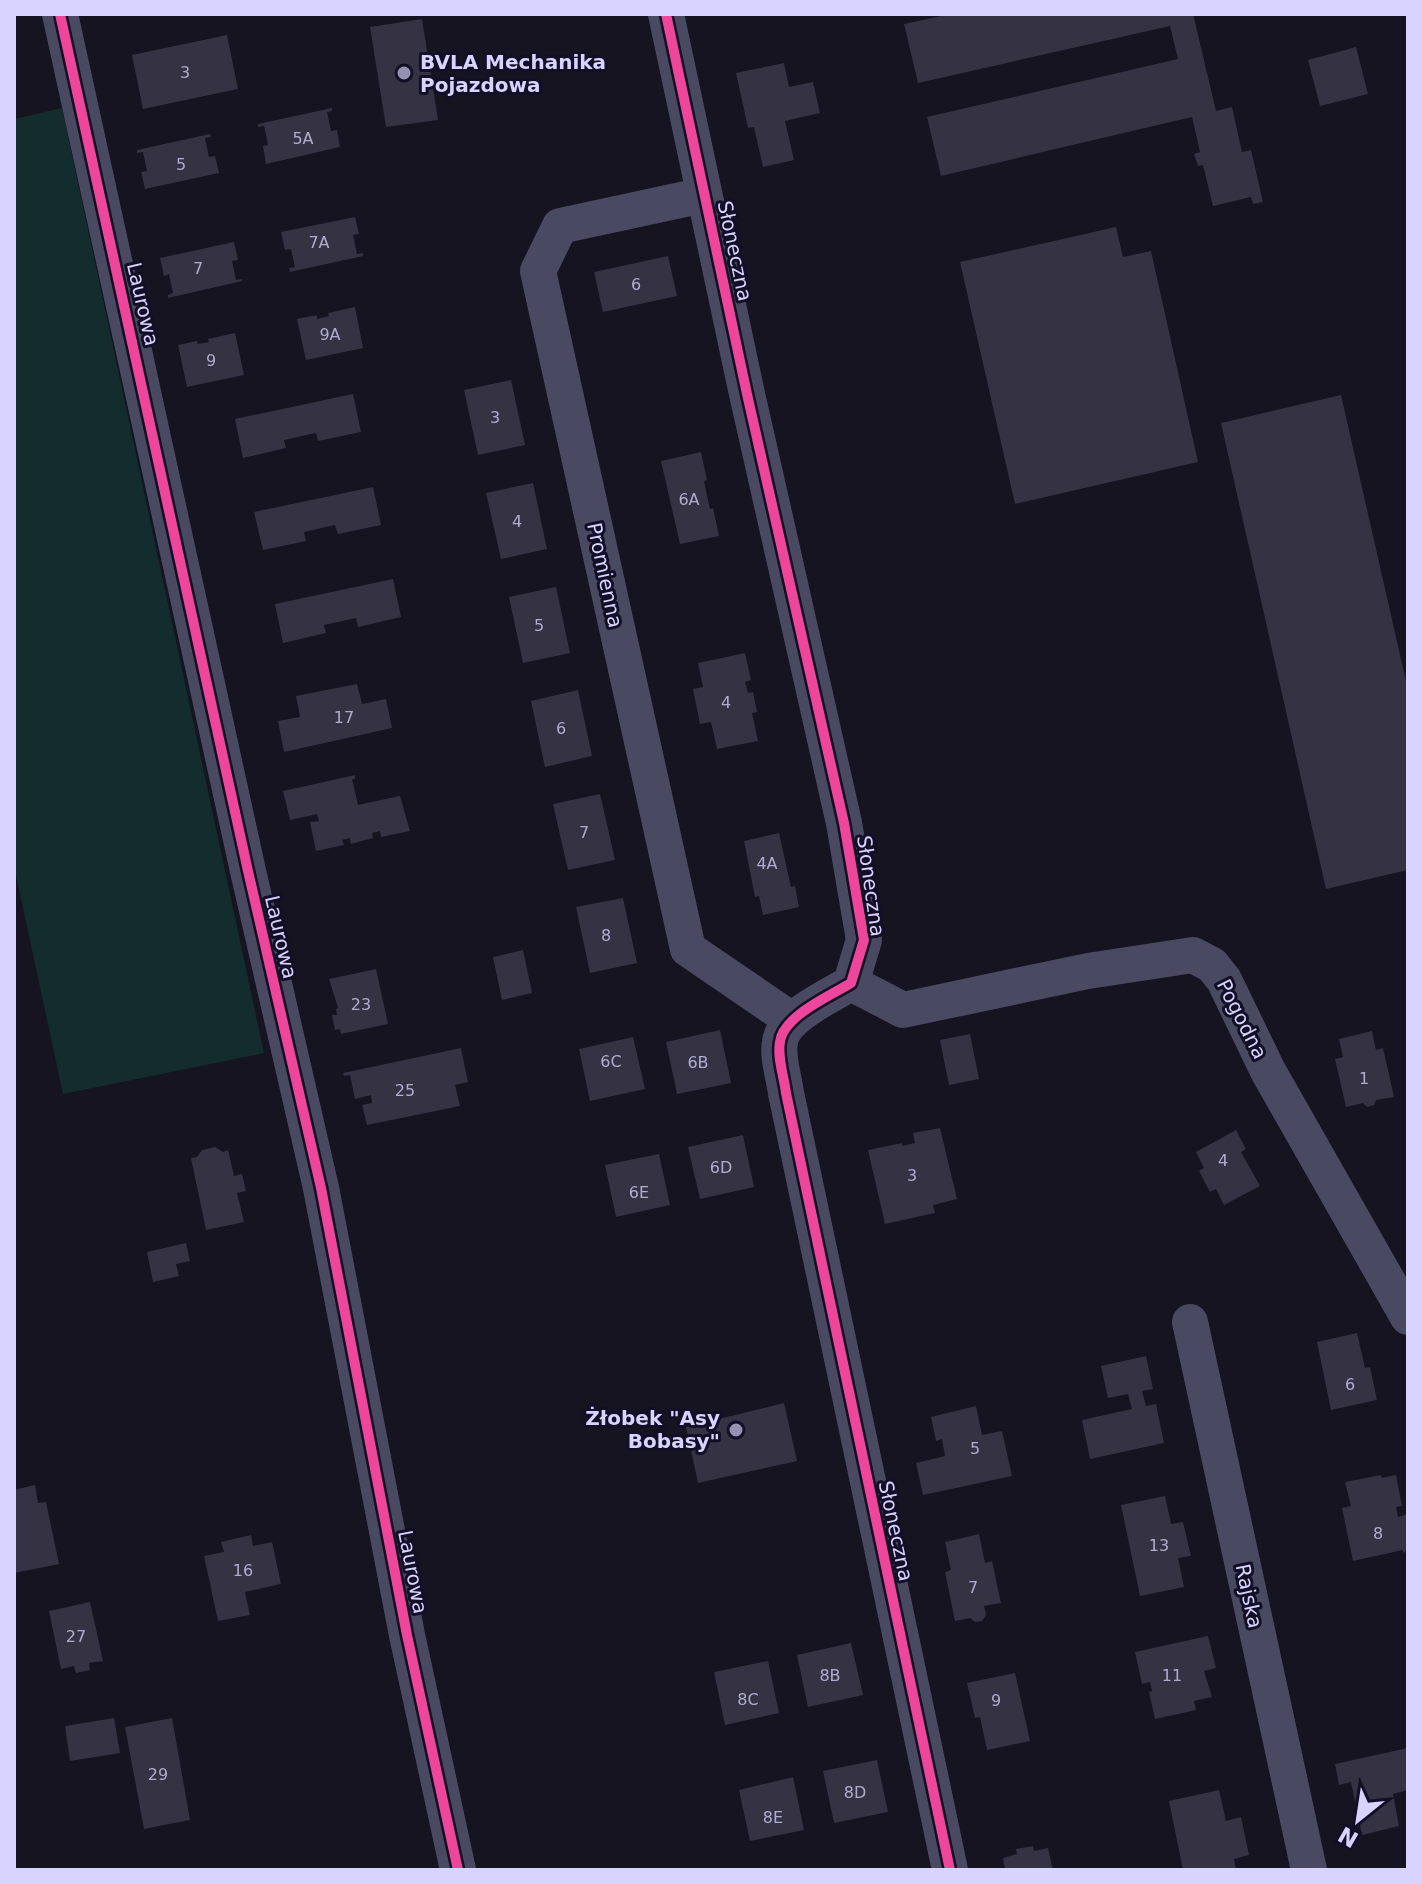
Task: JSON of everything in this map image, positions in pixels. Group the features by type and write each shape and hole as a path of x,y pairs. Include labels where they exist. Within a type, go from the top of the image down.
{"street":[{"name":"Laurowa","path":"60,14 248,871 321,1188 407,1635 458,1870"},
{"name":"Słoneczna","path":"666,14 844,823 864,940 851,983"},
{"name":"Promienna","path":"704,195 560,226 538,271 688,949 792,1020"},
{"name":"Pogodna","path":"851,983 903,1010 1088,971 1193,955 1212,965 1224,980 1268,1071 1408,1317"},
{"path":"792,1020 851,983"},
{"name":"Słoneczna","path":"792,1020 784,1029 779,1044 786,1093 950,1870"},
{"name":"Rajska","path":"1190,1322 1309,1870"}],"green space":[{"path":"62,108 264,1053 63,1094 14,866 14,119"}],"building":[{"path":"951,14 1193,14 1216,111 1232,107 1242,152 1251,150 1263,202 1253,204 1251,197 1213,206 1203,165 1198,166 1194,154 1200,152 1192,117 941,176 927,117 1178,59 1170,26 918,83 904,24"},
{"name":"BVLA Mechanika Pojazdowa","path":"422,19 438,120 386,127 370,27"},
{"path":"227,35 238,89 143,109 132,55"},
{"path":"1356,47 1368,94 1320,106 1308,60"},
{"path":"784,63 789,87 813,82 820,113 785,121 794,160 763,167 754,127 748,128 736,73"},
{"path":"332,108 327,112 331,131 337,130 340,147 266,164 263,146 268,145 264,126 258,127 258,124"},
{"path":"210,134 211,137 205,138 209,157 215,156 219,173 145,189 141,172 147,171 143,152 137,153 137,150"},
{"path":"355,217 359,234 353,235 357,254 363,253 363,256 290,272 289,268 295,267 291,249 285,250 281,232"},
{"path":"1116,227 1123,257 1151,251 1198,462 1015,504 960,262"},
{"path":"234,242 238,260 232,261 236,280 242,281 168,298 173,293 169,274 164,276 160,258"},
{"path":"668,256 677,296 603,312 594,272"},
{"path":"355,307 363,348 306,360 297,319 317,315 317,319 329,316 328,313"},
{"path":"235,333 244,375 187,387 178,345 209,342 208,339"},
{"path":"511,380 525,445 478,455 464,390"},
{"path":"353,394 361,432 318,441 316,433 284,440 286,448 243,458 235,419"},
{"path":"1341,395 1408,690 1408,870 1326,889 1221,423"},
{"path":"701,452 707,496 719,536 680,544 661,461"},
{"path":"533,483 547,549 501,559 486,493"},
{"path":"373,487 381,525 338,534 335,525 304,532 306,541 263,550 254,512"},
{"path":"393,579 401,617 358,627 356,618 324,625 326,633 283,643 275,604"},
{"path":"556,587 570,653 523,663 509,597"},
{"path":"745,653 751,680 745,682 748,693 753,692 757,712 752,713 758,741 717,749 711,722 700,724 693,689 703,687 698,663"},
{"path":"357,684 362,704 386,699 392,728 284,752 278,721 300,717 296,696"},
{"path":"578,690 592,756 545,767 531,701"},
{"path":"355,775 352,779 358,805 400,796 410,831 381,837 380,831 372,833 373,838 351,844 350,838 342,840 344,845 316,851 310,822 319,821 317,814 290,820 283,791"},
{"path":"600,794 615,860 568,870 553,804"},
{"path":"779,833 791,887 795,886 799,907 763,915 759,896 755,897 744,841"},
{"path":"623,898 637,963 590,973 576,907"},
{"path":"523,950 532,993 502,1000 493,957"},
{"path":"376,969 388,1024 341,1034 340,1029 335,1030 332,1015 337,1015 338,1008 329,979"},
{"path":"720,1030 731,1083 677,1094 666,1042"},
{"path":"1372,1031 1376,1050 1383,1048 1394,1097 1376,1100 1374,1105 1367,1107 1363,1103 1346,1107 1335,1059 1343,1057 1339,1039"},
{"path":"970,1034 979,1079 949,1085 940,1040"},
{"path":"633,1037 645,1089 590,1101 579,1049"},
{"path":"461,1048 468,1082 455,1085 460,1106 367,1125 362,1105 372,1103 371,1095 355,1099 350,1075 344,1076 343,1073"},
{"path":"940,1128 957,1199 933,1205 935,1213 885,1224 868,1150 915,1143 913,1133"},
{"path":"1236,1130 1246,1149 1241,1152 1260,1186 1224,1205 1216,1189 1210,1192 1199,1171 1204,1168 1196,1152"},
{"path":"743,1135 754,1187 700,1199 688,1147"},
{"path":"215,1147 223,1152 228,1150 234,1176 242,1174 246,1191 237,1193 244,1222 206,1230 191,1158 197,1157 202,1150"},
{"path":"659,1154 670,1205 616,1217 605,1165"},
{"path":"186,1243 190,1261 176,1264 179,1276 153,1282 147,1252"},
{"path":"1357,1333 1365,1368 1370,1367 1377,1400 1331,1410 1317,1342"},
{"path":"1146,1356 1153,1389 1142,1391 1146,1406 1156,1404 1164,1443 1090,1459 1082,1420 1132,1409 1128,1394 1108,1398 1101,1366"},
{"path":"784,1403 797,1461 698,1483 686,1427"},
{"path":"976,1406 982,1435 1002,1431 1012,1476 923,1495 916,1463 945,1456 942,1439 936,1441 931,1417"},
{"path":"1381,1475 1382,1478 1396,1475 1402,1506 1396,1507 1398,1517 1408,1514 1408,1549 1403,1553 1403,1550 1353,1561 1342,1508 1351,1506 1345,1482"},
{"path":"35,1485 38,1503 46,1502 59,1564 14,1573 14,1490"},
{"path":"1165,1496 1171,1524 1183,1522 1191,1556 1178,1558 1184,1587 1140,1596 1121,1505"},
{"path":"979,1534 985,1563 992,1561 1001,1603 984,1606 986,1615 982,1621 975,1622 970,1618 955,1621 945,1572 951,1570 945,1542"},
{"path":"251,1535 253,1546 272,1542 281,1584 245,1592 250,1615 218,1621 204,1556 224,1552 221,1542"},
{"path":"90,1602 103,1661 89,1663 90,1670 76,1673 74,1666 61,1669 49,1611"},
{"path":"1208,1636 1216,1668 1204,1671 1212,1697 1194,1701 1196,1710 1155,1719 1150,1682 1142,1684 1135,1652"},
{"path":"851,1643 863,1695 808,1707 797,1655"},
{"path":"768,1661 779,1713 725,1725 714,1672"},
{"path":"1015,1673 1030,1741 987,1750 980,1717 975,1718 967,1683"},
{"path":"114,1718 120,1753 70,1761 65,1726"},
{"path":"172,1718 190,1820 144,1829 125,1727"},
{"path":"1408,1748 1408,1790 1393,1794 1399,1826 1362,1835 1351,1782 1339,1785 1335,1764"},
{"path":"877,1760 888,1812 834,1823 823,1771"},
{"path":"793,1777 804,1830 750,1841 739,1790"},
{"path":"1219,1790 1226,1821 1241,1817 1249,1855 1234,1859 1236,1870 1183,1870 1169,1801"},
{"path":"1033,1846 1034,1851 1048,1848 1053,1870 1005,1870 1003,1858 1017,1854 1016,1849"}],"cycle path":[{"path":"60,14 248,871 321,1188 407,1635 458,1870"},
{"path":"666,14 747,394 844,823 864,940 851,983 798,1015 783,1033 779,1054 950,1870"}],"place":[{"name":"BVLA Mechanika Pojazdowa","path":"404,73"},
{"name":"Żłobek \"Asy Bobasy\"","path":"736,1430"}]}
